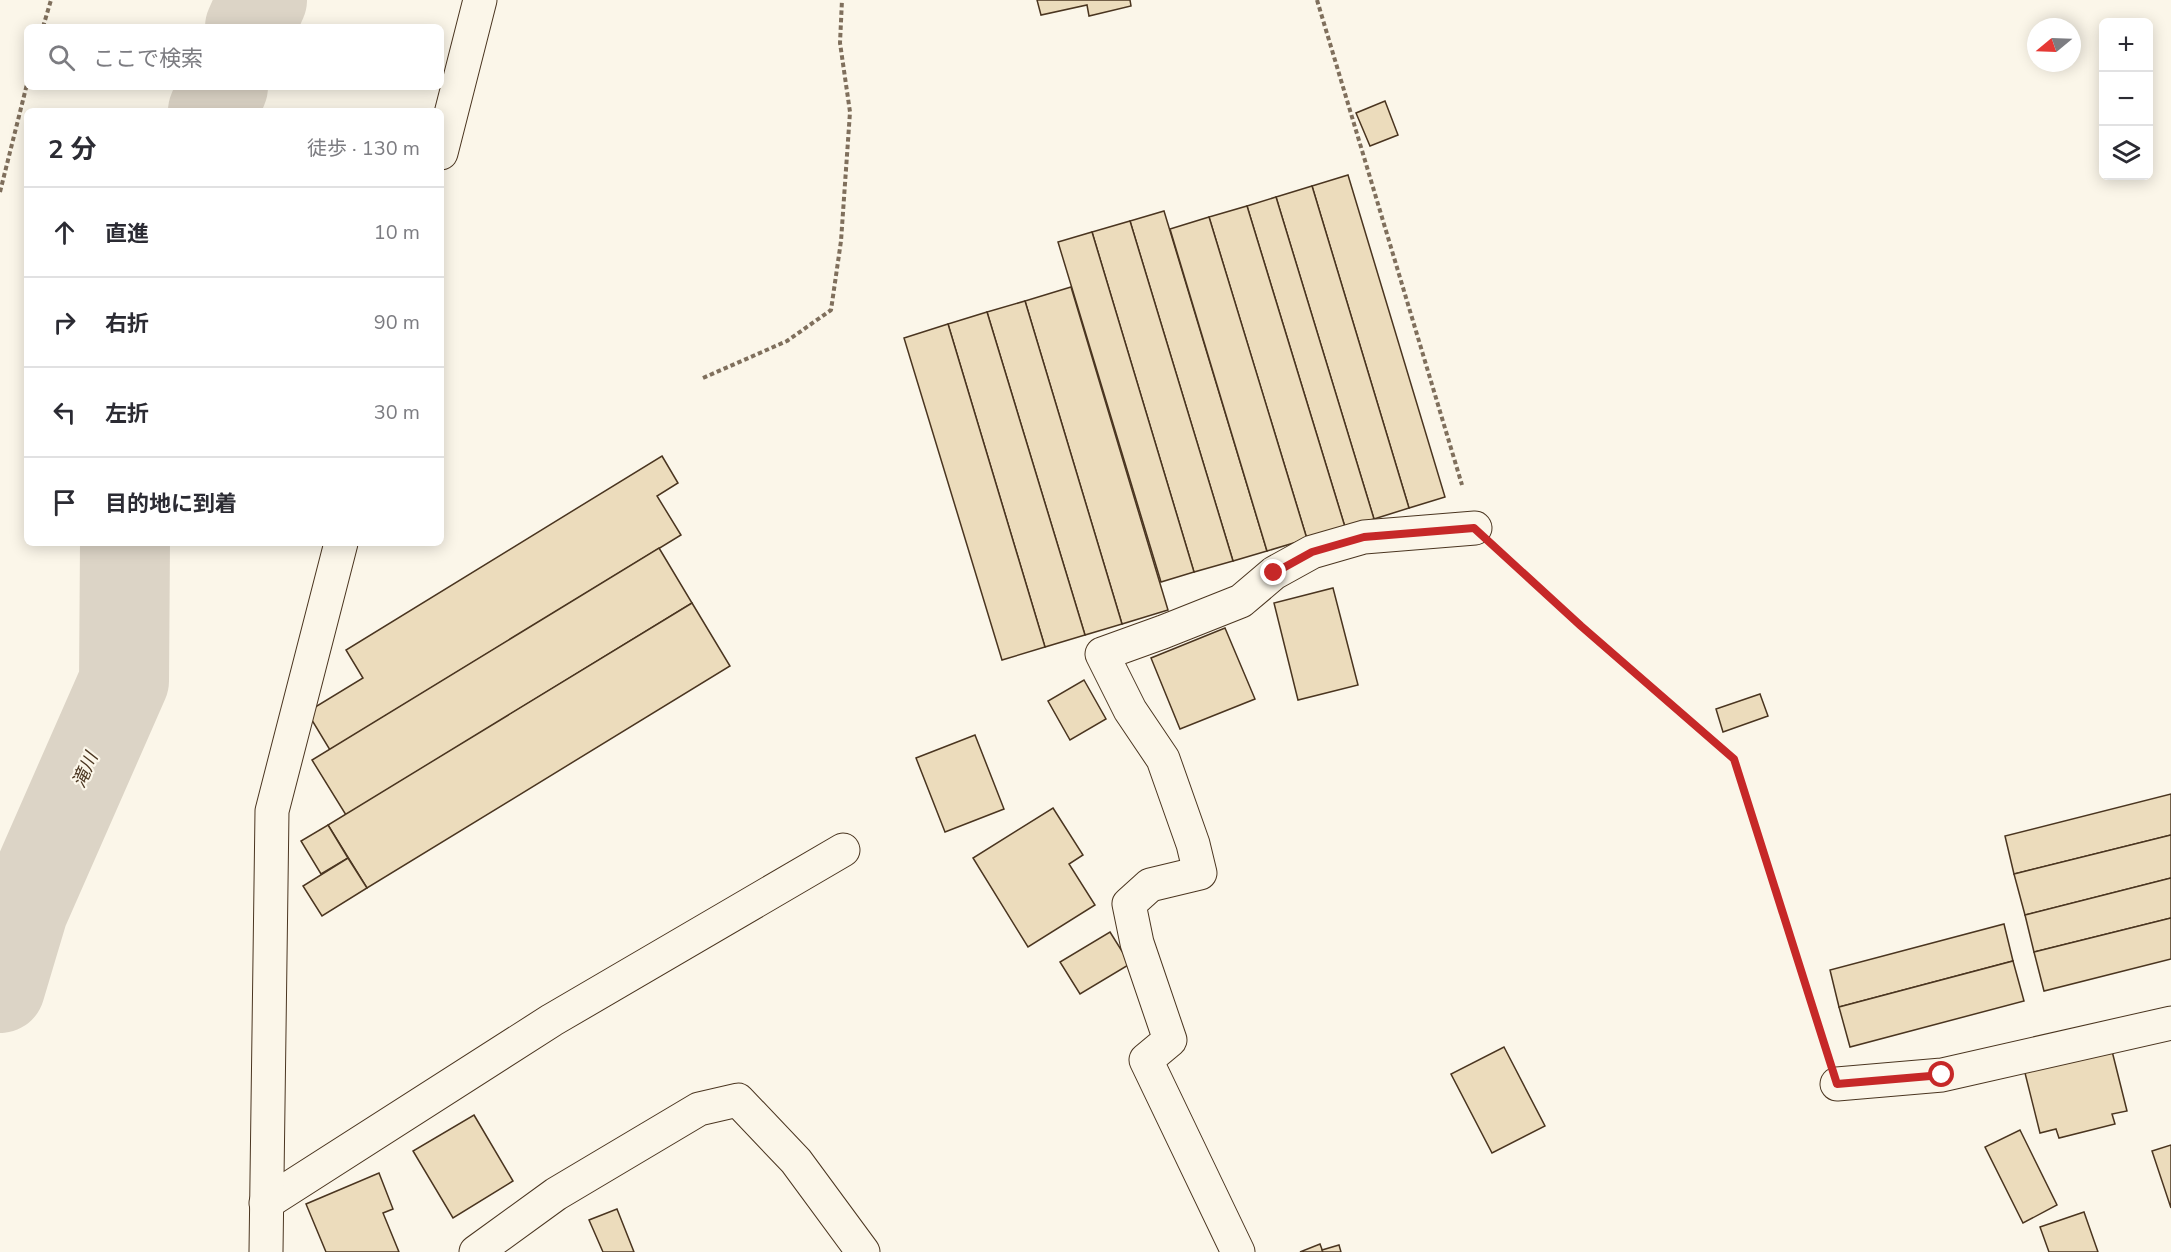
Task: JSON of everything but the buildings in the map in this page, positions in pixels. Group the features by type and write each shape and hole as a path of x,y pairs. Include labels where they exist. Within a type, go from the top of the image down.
{"street":[{"path":"444,141 480,0"},
{"path":"1238,1252 1146,1060 1170,1040 1137,943 1129,904 1150,885 1200,873 1163,759 1130,710 1102,654 1241,600 1274,573 1312,552 1364,537 1474,528"},
{"path":"266,1252 272,811 340,546"},
{"path":"267,1203 552,1020 843,850"},
{"path":"1837,1084 1942,1075 2171,1023"},
{"path":"476,1252 556,1194 699,1109 738,1100 796,1161 863,1252"}],"path":[{"path":"44,24 51,0"},
{"path":"703,378 787,341 831,310 842,241 850,112 840,43 842,0"},
{"path":"1317,0 1474,528 1581,626 1734,759 1837,1084"},
{"path":"0,192 26,90"}],"waterway":[{"name":"滝川","path":"251,24 262,0"},
{"name":"滝川","path":"214,108 222,90"},
{"name":"滝川","path":"0,988 23,911 124,681 125,546"}],"route":[{"path":"1274,573 1312,552 1364,537 1474,528 1581,626 1734,759 1837,1084 1942,1075"}]}
